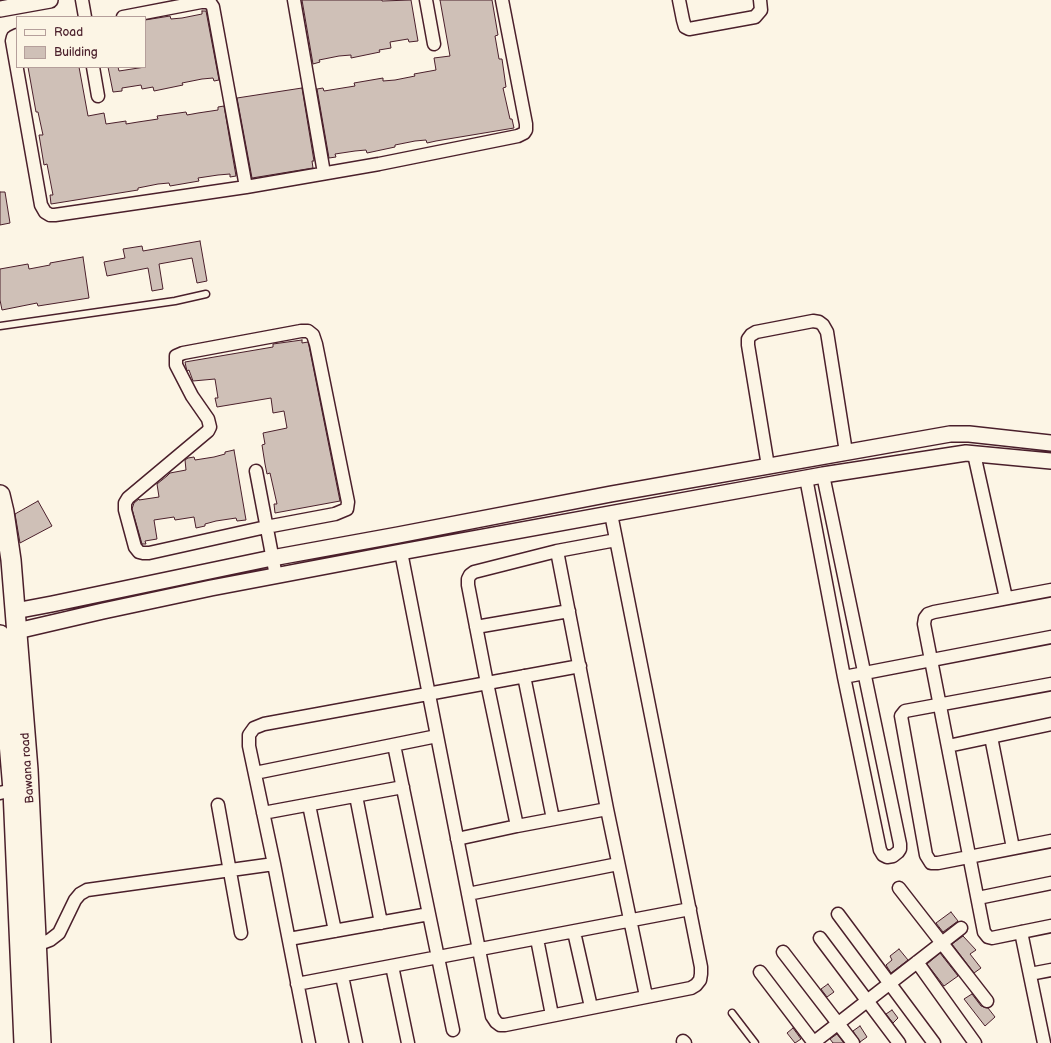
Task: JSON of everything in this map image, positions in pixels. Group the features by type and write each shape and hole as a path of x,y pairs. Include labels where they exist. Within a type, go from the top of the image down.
{"main road":[{"name":"Bawana road","path":"0,495 11,560 15,611 8,633 9,730 6,783 24,1043"},
{"name":"Bawana road","path":"8,633 28,770 41,1043"}],"street":[{"path":"0,9 50,0"},
{"path":"82,0 85,16"},
{"path":"294,0 324,174"},
{"path":"426,0 434,44"},
{"path":"17,68 41,205 45,212 50,215 55,215 324,174 524,134 526,124 502,0"},
{"path":"679,0 685,27 689,29 756,17 761,10 760,0"},
{"path":"128,16 201,2 211,4 213,8 246,187"},
{"path":"16,36 13,37 12,41 16,64"},
{"path":"93,68 98,96"},
{"path":"768,466 748,338 756,332 814,321 824,325 827,332 846,452"},
{"path":"301,331 308,331 313,336 316,344 348,502 347,509 335,514 266,527 143,553 139,552 135,547 125,510 125,503 128,498 208,431 210,427 208,419 192,396 176,365 176,356 183,353 301,331"},
{"path":"15,611 272,558 610,494 961,433 1051,443"},
{"path":"8,633 110,610 276,576 823,475 966,453 1051,461"},
{"path":"974,454 1006,598"},
{"path":"256,471 276,576"},
{"path":"806,478 844,678 880,850 883,855 887,857 893,856 900,849 900,844 863,674 823,475"},
{"path":"401,552 492,1016 500,1025 505,1025 691,988 700,980 701,967 611,514"},
{"path":"517,826 487,683 468,579 474,572 558,551 616,540"},
{"path":"558,551 607,809 646,996"},
{"path":"1051,590 928,614 925,618 924,624 984,932 988,937 992,938 1051,926"},
{"path":"476,627 569,611"},
{"path":"844,678 1051,637"},
{"path":"309,1043 248,735 254,728 264,724 580,666"},
{"path":"524,676 553,819"},
{"path":"1051,684 905,711 901,716 926,855 932,863 1051,841"},
{"path":"948,746 1051,724"},
{"path":"255,773 437,736"},
{"path":"991,737 1013,848"},
{"path":"394,745 453,1030"},
{"path":"263,814 403,787"},
{"path":"356,796 381,923"},
{"path":"218,805 241,933"},
{"path":"309,805 336,931"},
{"path":"458,839 607,809"},
{"path":"37,945 50,940 59,933 75,900 80,894 87,890 274,864"},
{"path":"468,894 618,864"},
{"path":"978,898 1051,883"},
{"path":"900,888 987,1001"},
{"path":"298,984 690,910"},
{"path":"289,939 429,914"},
{"path":"838,914 934,1043"},
{"path":"760,972 814,1043 838,1022 961,928"},
{"path":"574,932 591,1007"},
{"path":"1021,932 1030,974 1046,1028 1044,1043"},
{"path":"537,938 552,1015"},
{"path":"820,938 899,1043"},
{"path":"783,952 854,1043"},
{"path":"917,962 975,1043"},
{"path":"392,966 408,1043"},
{"path":"1030,974 1051,970"},
{"path":"342,976 356,1043"}],"lane":[{"path":"0,326 175,301 206,294"},
{"path":"732,1013 755,1043"}],"building":[{"path":"302,0 411,0 418,41 409,42 408,39 390,42 391,48 379,50 380,52 351,58 351,55 339,56 319,60 320,62 313,64"},
{"path":"440,0 492,0 498,35 495,36 499,59 502,59 506,87 503,88 510,119 512,119 514,128 427,143 426,140 415,141 367,153 366,150 335,154 336,157 329,158 317,89 323,88 324,91 355,86 354,83 383,78 383,81 395,80 415,76 414,74 436,70 434,58 450,56"},
{"path":"202,11 206,11 219,80 214,81 213,78 202,79 182,83 183,85 154,91 153,87 142,89 141,85 122,88 122,91 113,92 108,68 118,68 119,71 146,68 146,20 170,16 171,19 182,18 202,14"},
{"path":"28,68 79,68 88,116 104,113 106,124 126,121 126,124 158,119 157,116 186,112 187,115 218,110 218,107 224,106 236,176 230,177 230,174 198,178 199,181 170,186 169,183 158,184 138,188 138,190 51,204 50,195 53,195 47,164 44,165 39,135 43,135 38,112 36,112"},
{"path":"302,88 314,161 312,161 313,168 252,178 237,98"},
{"path":"0,192 5,192 10,223 0,225"},
{"path":"200,241 207,281 197,283 192,258 159,264 163,289 152,291 148,268 107,276 104,262 125,258 123,249 142,246 143,251"},
{"path":"83,257 89,298 38,306 37,303 2,310 0,300 0,269 28,264 29,269 50,265 50,263"},
{"path":"302,340 302,343 308,342 309,346 340,501 275,513 274,504 277,504 270,473 267,474 265,464 262,445 265,444 263,433 287,428 284,411 273,413 271,398 217,407 215,398 218,398 215,379 193,381 189,370 187,371 185,362 273,347 273,344"},
{"path":"234,450 246,520 237,521 236,518 216,521 196,528 194,517 175,520 174,517 154,520 157,539 145,541 146,544 142,544 132,509 134,503 139,499 159,497 157,484 170,473 186,470 185,460 188,458 194,457 195,460 214,457"},
{"path":"38,501 52,526 20,543 15,514"},
{"path":"951,912 958,921 943,932 936,923"},
{"path":"963,936 976,950 970,954 981,968 974,973 952,944"},
{"path":"899,949 908,960 891,973 886,965 892,960 890,956"},
{"path":"940,953 958,976 944,986 927,964"},
{"path":"828,984 834,992 827,997 821,989"},
{"path":"972,994 981,1006 988,1008 995,1017 985,1026 964,999"},
{"path":"892,1010 898,1018 893,1023 886,1014"},
{"path":"860,1026 867,1037 860,1042 853,1031"},
{"path":"793,1028 801,1039 795,1043 787,1033"},
{"path":"837,1034 844,1043 833,1043 830,1039"}]}
